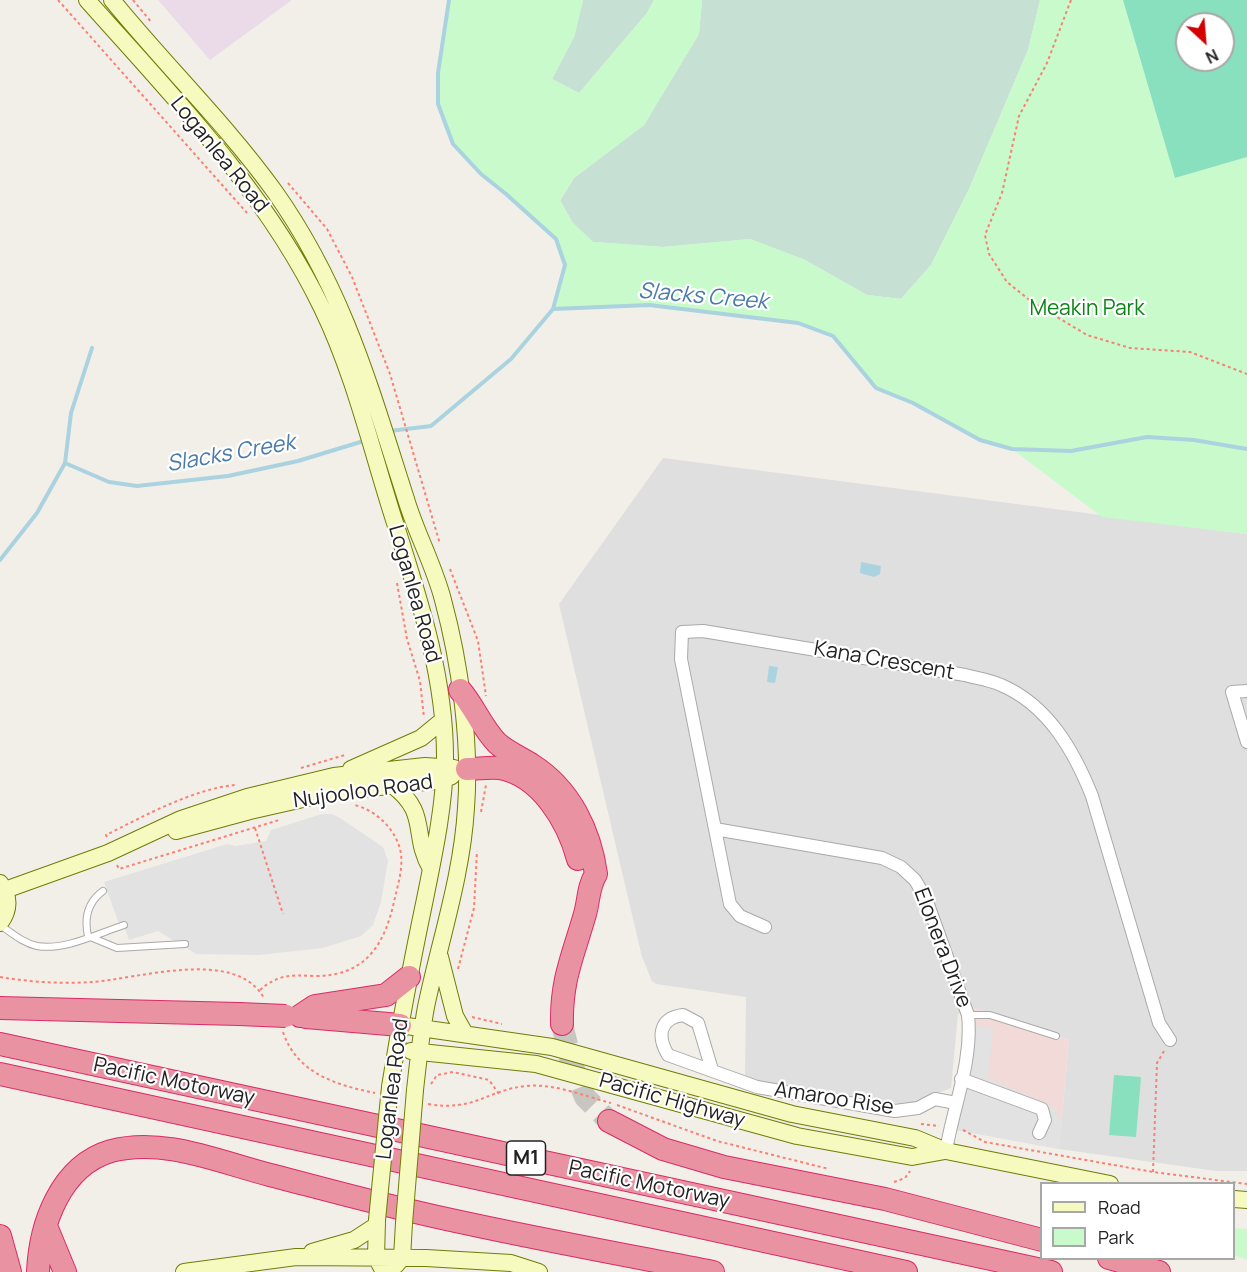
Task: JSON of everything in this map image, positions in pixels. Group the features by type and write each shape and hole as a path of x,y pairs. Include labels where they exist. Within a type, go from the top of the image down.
{"highway":[{"path":"460,690 497,743 543,773 571,805 581,820 593,857 596,874 590,884 586,911 562,994 562,1024"},
{"path":"461,771 512,772 547,798 567,827 582,875 590,884"},
{"path":"293,1016 315,1006 386,996 409,977"},
{"path":"0,1008 293,1016 400,1025"},
{"name":"Pacific Motorway","path":"0,1044 1051,1272"},
{"name":"Pacific Motorway","path":"0,1074 906,1272"},
{"path":"609,1121 663,1149 724,1167 885,1199 1040,1240"},
{"path":"38,1272 45,1226 54,1202 80,1169 110,1152 148,1146 196,1154 433,1216 713,1272"},
{"path":"45,1226 65,1272"},
{"path":"0,1236 6,1267"},
{"path":"1115,1260 1159,1272"}],"main road":[{"name":"Loganlea Road","path":"87,0 216,145 258,199 293,252 322,309 347,369 434,654 443,720 461,771 431,869 396,1049 390,1087 377,1223 380,1265"},
{"name":"Loganlea Road","path":"112,0 274,191 310,247 335,295 363,363 408,505 443,600 460,690 462,853 423,1027 420,1052 422,1088 404,1223 402,1258"},
{"path":"334,776 421,738 443,720"},
{"name":"Nujooloo Road","path":"2,886 112,851 181,819 247,797 334,776 425,766 461,771"},
{"name":"Nujooloo Road","path":"145,837 334,792 392,785 461,771"},
{"path":"392,785 403,793 416,811 422,853 431,869"},
{"path":"0,924 7,908 2,886"},
{"path":"439,956 455,1016 464,1032"},
{"name":"Pacific Highway","path":"400,1025 464,1032 552,1047 792,1114 915,1138 946,1151 1100,1182"},
{"name":"Pacific Highway","path":"396,1049 536,1064 797,1136 912,1157 946,1151"},
{"path":"184,1272 296,1257 354,1240 377,1223"},
{"path":"296,1257 380,1265 402,1258 511,1263 539,1272"},
{"path":"390,1272 402,1258"}],"street":[{"name":"Kana Crescent","path":"765,927 740,916 730,904 681,659 682,633 714,633 965,675 1000,685 1033,705 1056,728 1078,762 1092,796 1159,1023 1170,1040"},
{"path":"1247,691 1232,692 1247,742"},
{"name":"Elonera Drive","path":"715,829 882,858 901,867 915,880 926,898 968,1015 969,1047 946,1151"},
{"name":"Amaroo Rise","path":"712,1070 698,1023 683,1015 667,1020 661,1029 660,1037 668,1055 757,1087 895,1111 918,1108 935,1099 956,1103"},
{"path":"962,1079 1042,1109 1045,1120 1039,1133"}],"lane":[{"path":"88,936 87,914 94,897 103,891"},
{"path":"0,924 26,942 39,946 57,946 124,925"},
{"path":"88,936 117,948 185,944"},
{"path":"968,1015 990,1014 1056,1036"}],"path":[{"path":"58,0 249,216"},
{"path":"1071,0 1047,63 1019,116 1002,193 985,235 990,254 1007,282 1032,302 1087,335 1130,348 1190,352 1247,375"},
{"path":"403,420 408,436"},
{"path":"397,577 407,639 425,709 424,719 416,728 421,738"},
{"path":"299,768 353,752"},
{"path":"461,771 480,818"},
{"path":"240,785 221,786 106,835 119,869 288,817"},
{"path":"260,990 268,982 288,975 327,975 349,970 369,957 382,942 388,929 402,865 399,847 394,834 375,814 357,806 347,805"},
{"path":"255,828 283,914"},
{"path":"458,970 474,908 478,842"},
{"path":"467,1012 472,1017 505,1025"},
{"path":"1153,1172 1157,1063 1170,1040"},
{"path":"422,1088 437,1075 453,1072 489,1080 499,1094 525,1086 548,1086 638,1110 717,1141 834,1170"},
{"path":"915,1138 918,1123 950,1127 971,1133 985,1142 1153,1172 1231,1182"},
{"path":"885,1180 893,1182 905,1178 909,1174 912,1157"}],"shaded area":[{"path":"158,0 292,0 210,60"},
{"path":"663,458 1247,534 1247,1171 1216,1171 1059,1149 1069,1040 971,1007 958,1014 951,1088 907,1105 763,1085 745,1079 746,997 656,984 652,981 642,957 559,604"},
{"path":"322,814 332,814 340,818 383,847 388,861 381,902 373,925 361,936 323,948 259,955 196,954 158,931 129,940 126,931 118,921 104,882 227,844 236,846 266,841 271,830"},
{"path":"971,1007 1069,1040 1059,1149 956,1130 974,1050"},
{"path":"974,1025 993,1028 988,1078 1054,1107 1062,1122 1059,1149 956,1130 974,1050"}],"green space":[{"name":"Meakin Park","path":"449,0 583,0 574,37 552,79 579,93 647,13 654,0 702,0 699,34 644,125 574,178 560,200 573,223 593,242 663,247 750,239 805,260 867,295 901,299 931,265 969,189 1028,50 1040,0 1123,0 1175,178 1247,157 1247,534 1102,517 1012,449 980,440 913,403 876,388 833,336 798,323 649,305 553,309 565,270 560,248 549,232 534,217 463,158 452,143 444,124 439,89"},
{"path":"583,0 654,0 647,13 579,93 552,79 574,37"},
{"path":"702,0 1040,0 1028,50 969,189 931,265 901,299 867,295 805,260 750,239 663,247 593,242 573,223 560,201 574,178 644,125 699,34"},
{"path":"1123,0 1247,0 1247,157 1175,178"},
{"path":"1114,1075 1141,1077 1136,1137 1109,1135"},
{"path":"1235,1228 1247,1229 1247,1260 1235,1255"}],"water":[{"path":"861,562 881,566 880,574 874,577 860,573"},
{"path":"769,666 778,667 775,683 767,682"}],"waterway":[{"path":"390,431 431,426 511,359 553,309 565,265 556,239 481,174 453,144 438,104 438,73 449,0"},
{"name":"Slacks Creek","path":"553,309 649,305 798,323 833,336 876,388 913,403 980,440 1012,449 1071,451 1147,437 1194,440 1247,449"},
{"name":"Slacks Creek","path":"0,560 37,513 65,463 71,413 92,348"},
{"name":"Slacks Creek","path":"65,463 109,482 137,486 228,476 298,461 367,440"}],"tunnel":[{"path":"562,1024 571,1062 585,1097 609,1121"}]}
